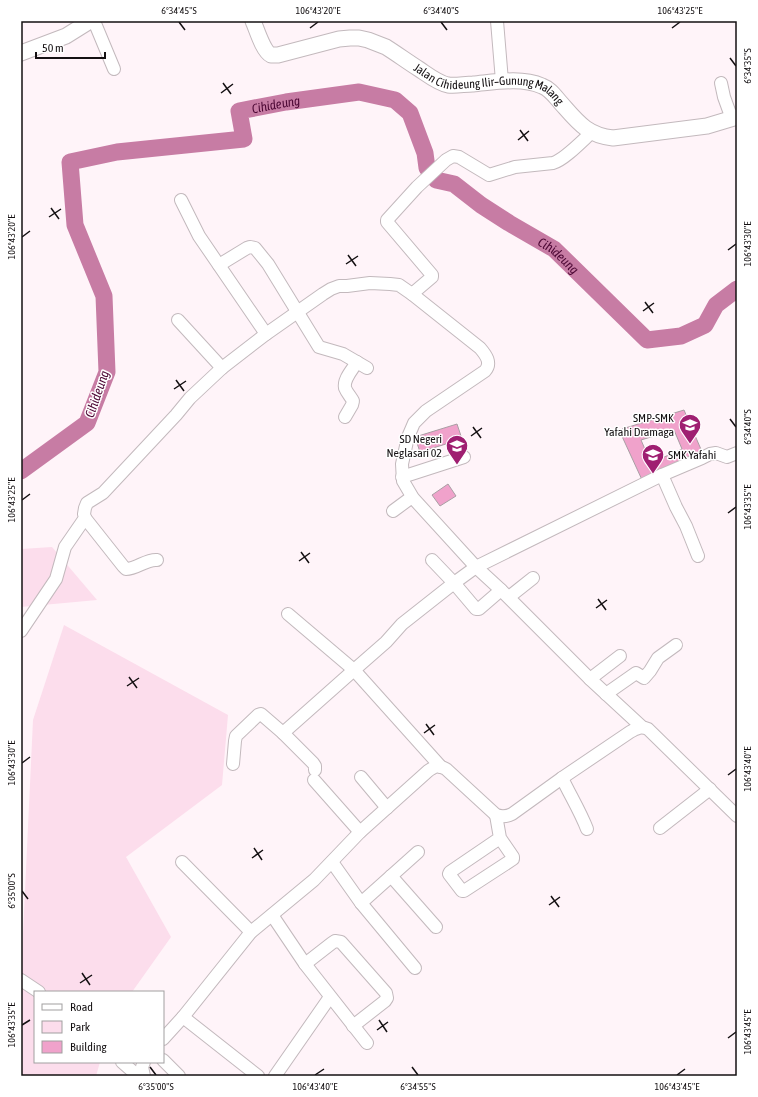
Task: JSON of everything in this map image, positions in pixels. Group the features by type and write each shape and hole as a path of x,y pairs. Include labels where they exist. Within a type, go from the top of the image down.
{"main road":[{"name":"Jalan Cihideung Ilir–Gunung Malang","path":"253,21 265,48 270,54 274,55 339,39 358,38 376,42 386,47 443,83 455,85 502,81 525,82 540,85 551,91 583,127 599,136 613,138 708,126 734,118"},
{"path":"21,53 66,36 86,23"}],"street":[{"path":"497,21 502,81"},
{"path":"86,23 114,69"},
{"path":"722,83 724,97 734,118"},
{"path":"412,294 432,277 432,275 386,220 417,187 446,160 453,156 459,157 489,175 515,167 553,163 557,162 592,132"},
{"path":"181,200 199,236 266,334"},
{"path":"219,265 247,248 255,248 268,264 319,347 343,354 362,365 346,379 345,388 354,401 345,417"},
{"path":"157,560 149,560 126,569 85,518 84,514 87,503 103,493 190,398 222,368 266,334 323,294 339,286 370,284 399,285 480,348 485,354 488,363 488,368 485,371 426,412 414,424 408,437 402,464 402,477 412,497 476,567 590,679 642,727 648,729 737,816"},
{"path":"178,320 222,368"},
{"path":"283,734 389,640 402,624 476,567 662,475 710,454 727,457 737,453"},
{"path":"402,477 464,457"},
{"path":"662,475 686,526 698,556"},
{"path":"393,511 412,497"},
{"path":"21,631 56,579 65,547 85,518"},
{"path":"432,560 476,609 533,578"},
{"path":"288,614 354,670 441,767"},
{"path":"606,694 636,673 644,678 658,658 676,645"},
{"path":"590,679 620,656"},
{"path":"233,764 236,736 259,714 262,714 314,764 314,775 360,832"},
{"path":"164,1038 183,1017 251,932 303,889 332,862 360,832 428,771 437,766 446,769 496,815 504,817 512,814 636,728 642,727"},
{"path":"361,778 387,808"},
{"path":"562,778 574,803 581,813 587,829"},
{"path":"660,828 710,789"},
{"path":"496,815 500,838 513,859 462,891 449,874 450,872 500,838"},
{"path":"361,903 418,852"},
{"path":"182,862 251,932"},
{"path":"332,862 361,903 415,968"},
{"path":"391,876 436,927"},
{"path":"272,915 305,964 366,1043"},
{"path":"305,964 332,943 338,941 386,994 387,998 385,1001 353,1026"},
{"path":"21,980 38,991"},
{"path":"275,1076 330,997"},
{"path":"183,1017 258,1076"},
{"path":"164,1061 179,1076"},
{"path":"123,1063 138,1076"},
{"path":"144,1063 142,1067 144,1076"}],"green space":[{"path":"52,547 97,600 21,607 21,549"},
{"path":"64,625 228,715 222,785 126,857 171,937 133,991 34,991 34,1063 100,1063 96,1076 21,1076 21,955 33,720"}],"building":[{"name":"SMP-SMK Yafahi Dramaga","path":"684,410 703,454 643,482 620,432 623,431 622,429","holes":["674,430 682,449 651,463 641,440"]},
{"path":"457,424 462,439 420,452 415,437"},
{"path":"448,484 456,496 440,506 432,495"}],"waterway":[{"name":"Cihideung","path":"21,471 87,423 107,372 104,296 75,225 70,162 117,152 244,139 239,111 286,102 359,92 395,100 410,113 425,153 427,168 436,180 454,184 481,205 554,249 647,340 681,336 705,325 716,305 737,289"}],"place":[{"name":"SMP-SMK Yafahi Dramaga","path":"690,444"},
{"name":"SD Negeri Neglasari 02","path":"457,466"},
{"name":"SMK Yafahi","path":"653,474"}]}
